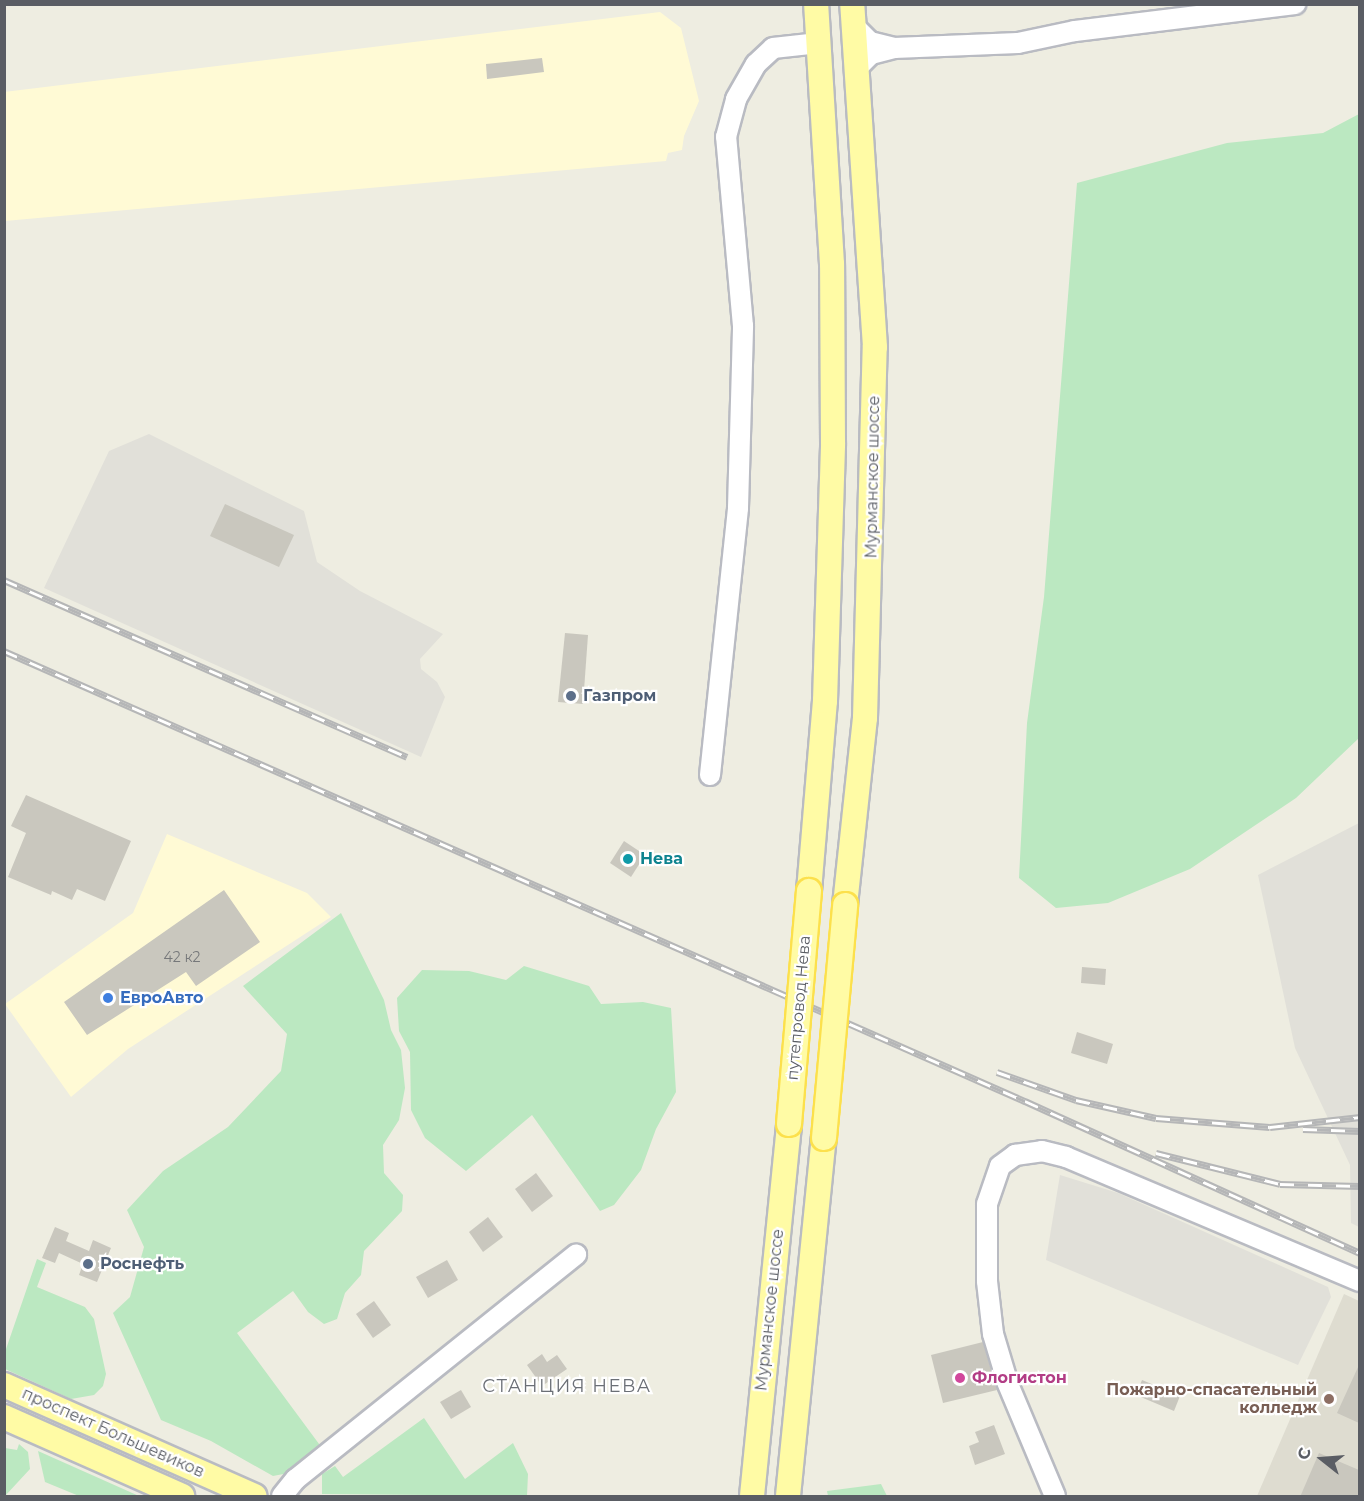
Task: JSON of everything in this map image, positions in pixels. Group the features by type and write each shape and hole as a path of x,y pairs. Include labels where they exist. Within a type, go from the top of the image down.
{"main road":[{"path":"816,4 819,43"},
{"name":"Мурманское шоссе","path":"788,1497 865,718 874,442 872,264 855,37"},
{"name":"путепровод Нева","path":"789,1124 825,701 833,443 832,264 819,43"},
{"name":"Мурманское шоссе","path":"752,1497 789,1124"},
{"name":"проспект Большевиков","path":"4,1385 255,1497"},
{"name":"проспект Большевиков","path":"4,1417 182,1497"}],"street":[{"path":"855,37 871,54 894,48 1018,43 1075,31 1295,4"},
{"path":"855,37 894,48"},
{"path":"710,775 738,508 743,326 726,137 736,99 756,64 773,48 819,43"},
{"path":"1055,1497 1008,1384 993,1334 987,1281 987,1204 1000,1166 1015,1155 1042,1151 1066,1157 1359,1281"},
{"path":"282,1497 296,1479 576,1255"}],"shaded area":[{"path":"660,12 681,28 699,101 684,136 682,150 668,153 666,161 5,221 4,92"},
{"path":"149,434 304,511 317,562 360,591 443,634 420,659 421,669 437,682 445,697 421,757 44,588 109,451"},
{"path":"1359,823 1359,1227 1351,1223 1350,1165 1295,1048 1258,875"},
{"path":"167,834 307,893 331,917 128,1049 71,1097 5,1004 133,913"},
{"path":"1060,1175 1118,1193 1328,1287 1331,1297 1298,1365 1046,1260"},
{"name":"Пожарно-спасательный колледж","path":"1344,1294 1359,1301 1359,1496 1257,1496"}],"green space":[{"path":"1359,114 1359,738 1296,798 1190,869 1108,903 1056,908 1019,878 1027,723 1044,597 1077,183 1227,143 1323,133"},
{"path":"341,913 384,1000 391,1030 401,1050 405,1088 399,1120 383,1145 384,1173 403,1195 402,1211 364,1251 361,1275 345,1293 337,1319 324,1324 308,1312 293,1291 237,1333 322,1448 299,1471 273,1476 211,1441 161,1420 113,1313 130,1297 144,1247 127,1210 163,1171 228,1127 281,1071 287,1034 243,986"},
{"path":"524,966 589,986 601,1004 643,1002 671,1008 676,1092 656,1129 641,1170 614,1205 600,1211 532,1115 466,1171 425,1138 411,1110 410,1052 399,1031 397,998 422,970 469,971 506,980"},
{"path":"37,1259 46,1263 37,1287 85,1307 94,1319 106,1374 103,1386 94,1395 71,1399 5,1369 5,1352"},
{"path":"424,1418 465,1479 513,1443 528,1474 527,1496 322,1494 322,1474 335,1466 343,1477"},
{"path":"19,1444 28,1452 30,1469 5,1496 5,1448 17,1450"},
{"path":"38,1451 139,1496 79,1496 45,1482"},
{"path":"881,1484 887,1496 828,1496 827,1491"}],"building":[{"path":"542,58 544,72 487,79 486,64"},
{"path":"225,504 294,535 279,567 210,536"},
{"path":"565,633 588,635 583,704 558,702"},
{"path":"26,795 131,841 105,901 77,889 72,900 52,891 51,895 8,877 26,833 11,826"},
{"name":"Нева","path":"624,841 645,855 631,877 610,863"},
{"path":"224,890 260,942 196,986 186,972 87,1035 64,1002"},
{"path":"1082,967 1106,969 1105,985 1081,983"},
{"path":"1077,1032 1113,1044 1107,1064 1071,1053"},
{"path":"536,1173 553,1196 532,1212 515,1189"},
{"path":"488,1217 503,1237 483,1252 469,1232"},
{"path":"55,1227 69,1233 66,1241 89,1251 93,1240 111,1248 97,1282 79,1275 83,1264 59,1253 55,1263 42,1258"},
{"path":"447,1260 458,1280 428,1298 416,1277"},
{"path":"374,1301 391,1325 373,1338 356,1314"},
{"path":"983,1342 997,1390 943,1403 931,1355"},
{"path":"542,1354 547,1362 557,1355 567,1369 542,1386 527,1365"},
{"path":"1359,1365 1359,1423 1337,1413"},
{"path":"1142,1380 1180,1396 1174,1411 1136,1395"},
{"path":"461,1390 471,1407 451,1419 440,1402"},
{"path":"994,1425 1005,1454 975,1465 969,1446 979,1442 975,1432"},
{"path":"1319,1453 1359,1470 1359,1497 1300,1497"}],"railway":[{"path":"4,580 407,757"},
{"path":"4,651 1025,1101 1360,1253"},
{"path":"997,1072 1076,1100 1156,1118 1270,1127 1360,1117"},
{"path":"1303,1129 1360,1131"},
{"path":"1156,1153 1280,1184 1360,1186"}],"place":[{"name":"Газпром","path":"571,696"},
{"name":"Нева","path":"628,859"},
{"name":"ЕвроАвто","path":"108,998"},
{"name":"Роснефть","path":"88,1264"},
{"name":"Флогистон","path":"960,1378"},
{"name":"Пожарно-спасательный колледж","path":"1329,1399"}],"district":[{"name":"СТАНЦИЯ НЕВА","path":"567,1386"}]}
